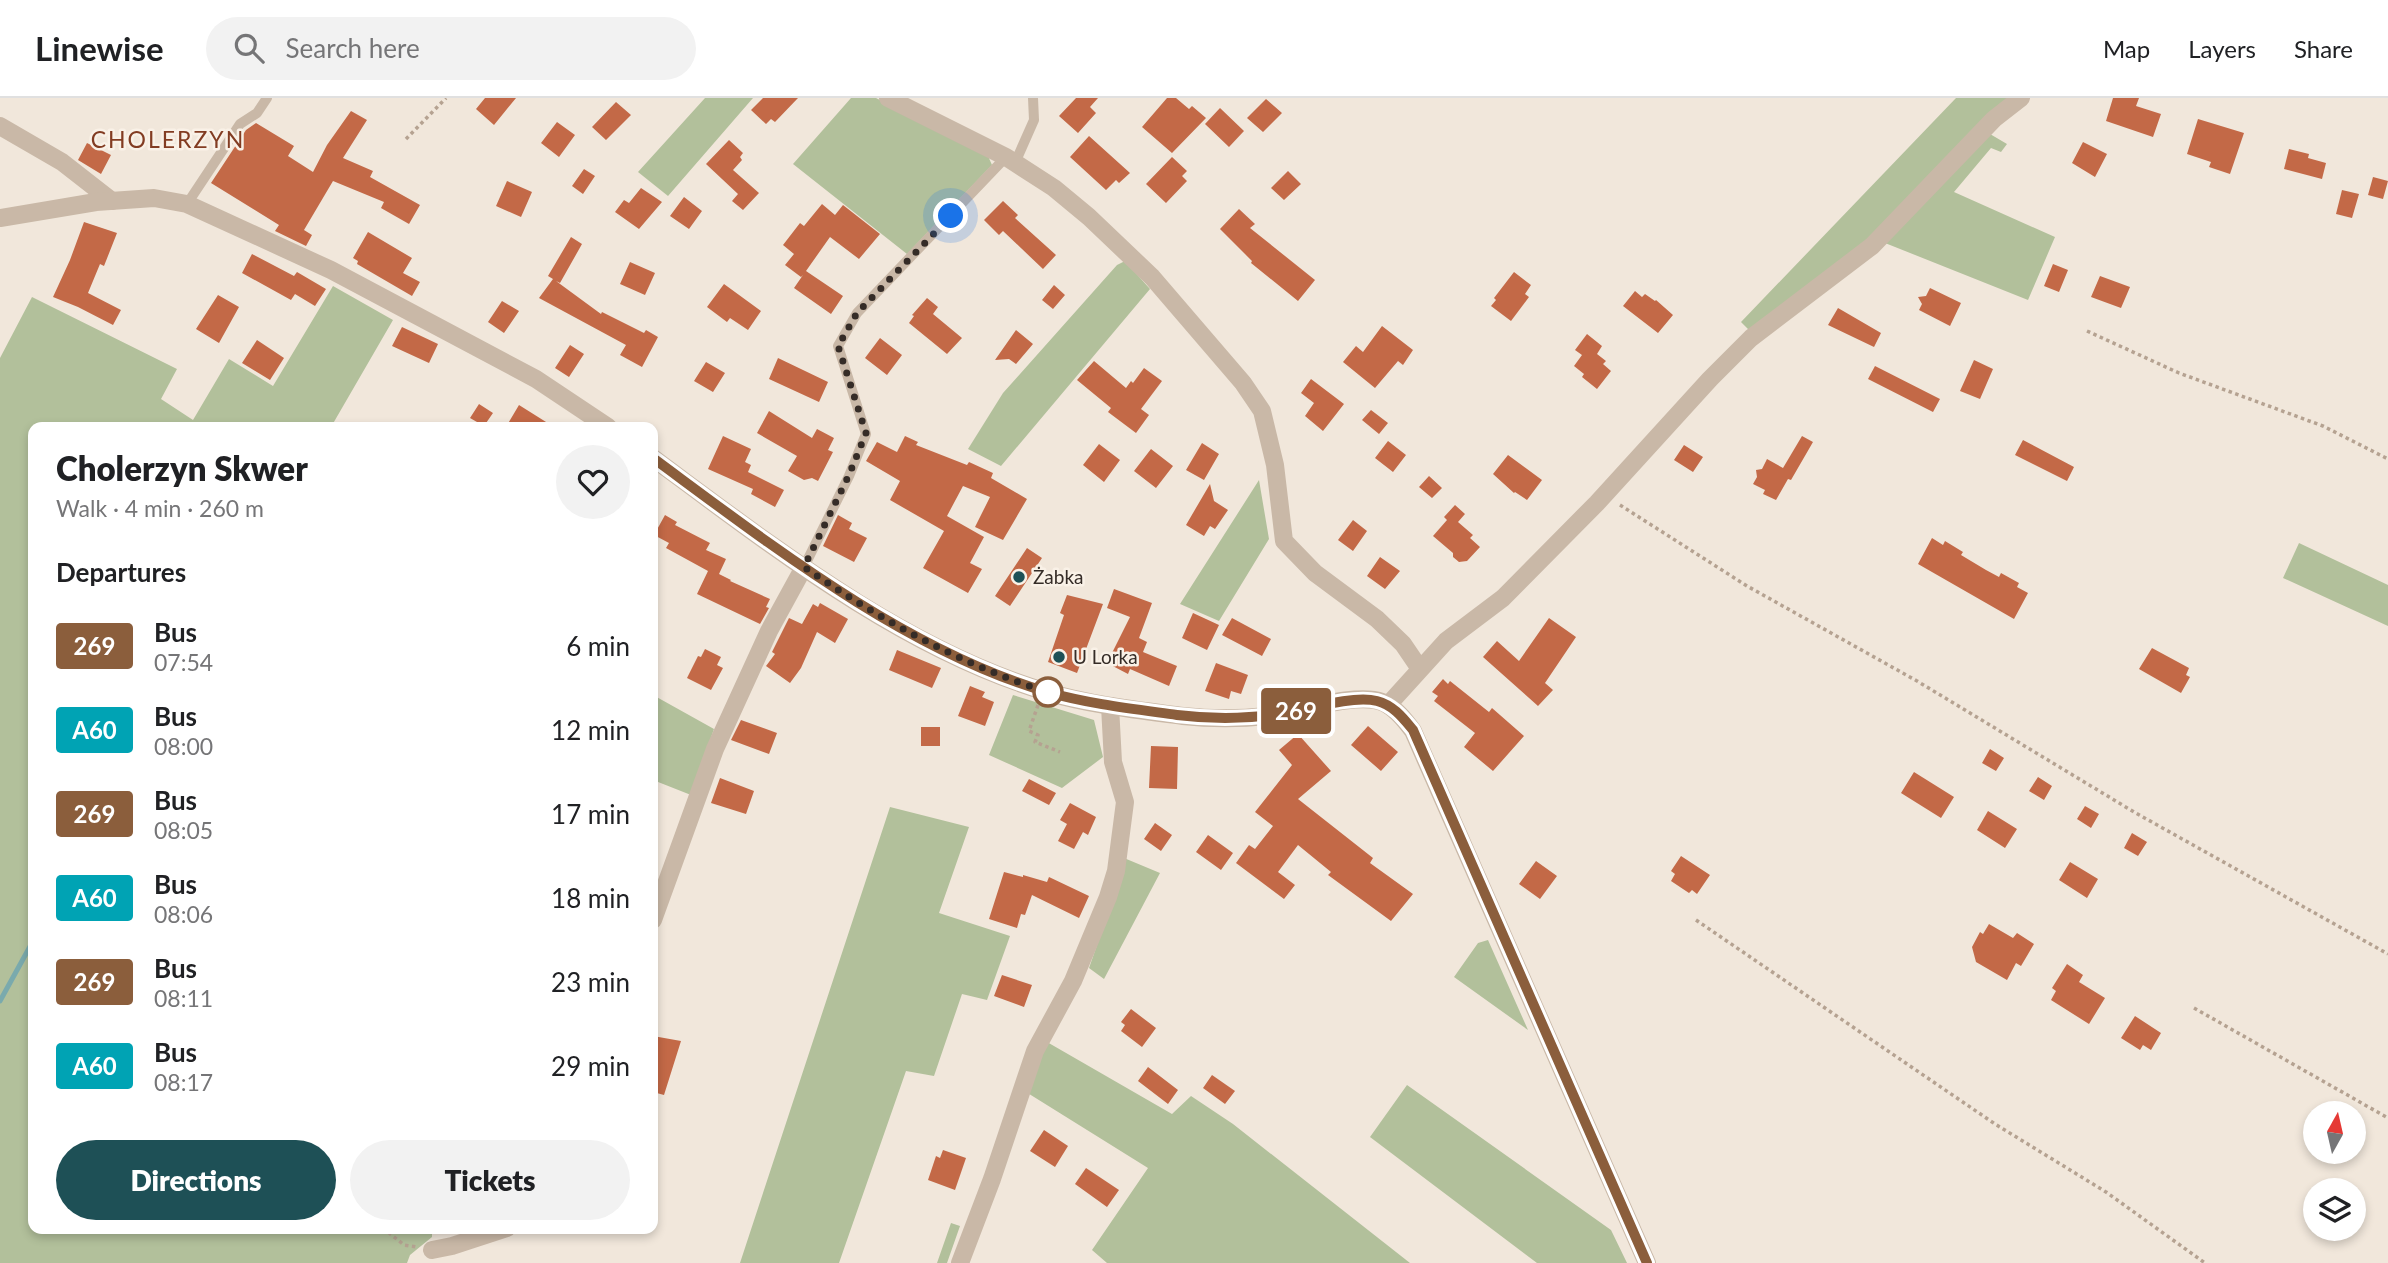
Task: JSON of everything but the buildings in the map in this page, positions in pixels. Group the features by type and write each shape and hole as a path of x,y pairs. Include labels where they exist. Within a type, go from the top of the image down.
{"street":[{"path":"888,98 1011,160 1054,188 1152,277 1242,383 1262,411 1275,465 1284,541 1315,573 1377,619 1403,644 1420,669"},
{"path":"1388,705 1447,640 1503,598 1605,495 1710,379 1751,338 1872,246 1994,119 2021,98"},
{"path":"0,126 62,162 112,201"},
{"path":"0,218 96,202 154,198 187,204 331,270 536,379 600,422"},
{"path":"658,462 804,567 869,609 954,655 1040,690 1110,706 1186,716 1267,716 1354,700 1374,700 1388,705 1413,730 1647,1263"},
{"path":"658,906 715,749 769,631 804,567"},
{"path":"960,1263 992,1179 1035,1051 1073,981 1116,871 1125,802 1113,762 1110,706"},
{"path":"432,1250 489,1234"}],"lane":[{"path":"187,204 240,124 257,113 267,98"},
{"path":"804,567 849,475 866,433 838,346 857,313 1011,160 1034,120 1033,98"}],"path":[{"path":"406,139 446,98"},
{"path":"2087,331 2179,373 2323,426 2388,459"},
{"path":"1605,495 1747,586 1917,681 2134,812 2388,954"},
{"path":"1040,700 1029,731 1038,735 1035,742 1059,752"},
{"path":"1696,920 1995,1124 2106,1192 2205,1263"},
{"path":"2194,1008 2388,1118"},
{"path":"390,1234 404,1245 432,1250"}],"green space":[{"path":"705,98 753,98 668,196 638,172"},
{"path":"851,98 876,98 988,156 992,165 907,254 793,164"},
{"path":"1956,98 2013,98 1860,246 1752,333 1741,322"},
{"path":"1990,134 2007,144 2001,152 1991,148 1954,192 2055,237 2028,300 1885,243"},
{"path":"1125,261 1150,289 1001,466 968,449 1003,393 1117,265"},
{"path":"333,286 393,320 334,422 28,422 28,1234 432,1234 432,1237 410,1255 407,1263 0,1263 0,358 32,297 177,369 161,399 193,420 229,359 273,386"},
{"path":"1259,480 1269,539 1219,621 1180,604"},
{"path":"2299,543 2388,585 2388,626 2283,578"},
{"path":"1013,695 1094,720 1103,757 1062,788 989,755"},
{"path":"658,698 714,729 691,795 658,782"},
{"path":"890,807 969,827 939,913 1010,936 987,1000 962,994 934,1076 906,1071 839,1263 740,1263"},
{"path":"1124,858 1160,873 1104,979 1089,968 1117,888"},
{"path":"1488,940 1528,1030 1454,977 1478,943"},
{"path":"1047,1042 1172,1114 1191,1096 1233,1124 1410,1263 1107,1263 1092,1250 1148,1168 1026,1092"},
{"path":"1407,1085 1611,1230 1627,1263 1537,1263 1370,1137"},
{"path":"951,1223 960,1226 947,1263 937,1263"}],"waterway":[{"path":"0,1001 28,950"}],"bus line":[{"name":"269","path":"658,462 821,579 869,609 954,655 1040,690 1110,706 1186,716 1267,716 1364,699 1388,705 1413,730 1647,1263"}],"place":[{"name":"Żabka","path":"1019,577"},
{"name":"U Lorka","path":"1059,657"}],"district":[{"name":"CHOLERZYN","path":"168,140"}],"route":[{"path":"951,216 857,313 838,346 866,433 849,475 804,567 869,609 944,650 1012,680 1051,693 1048,692"}]}
